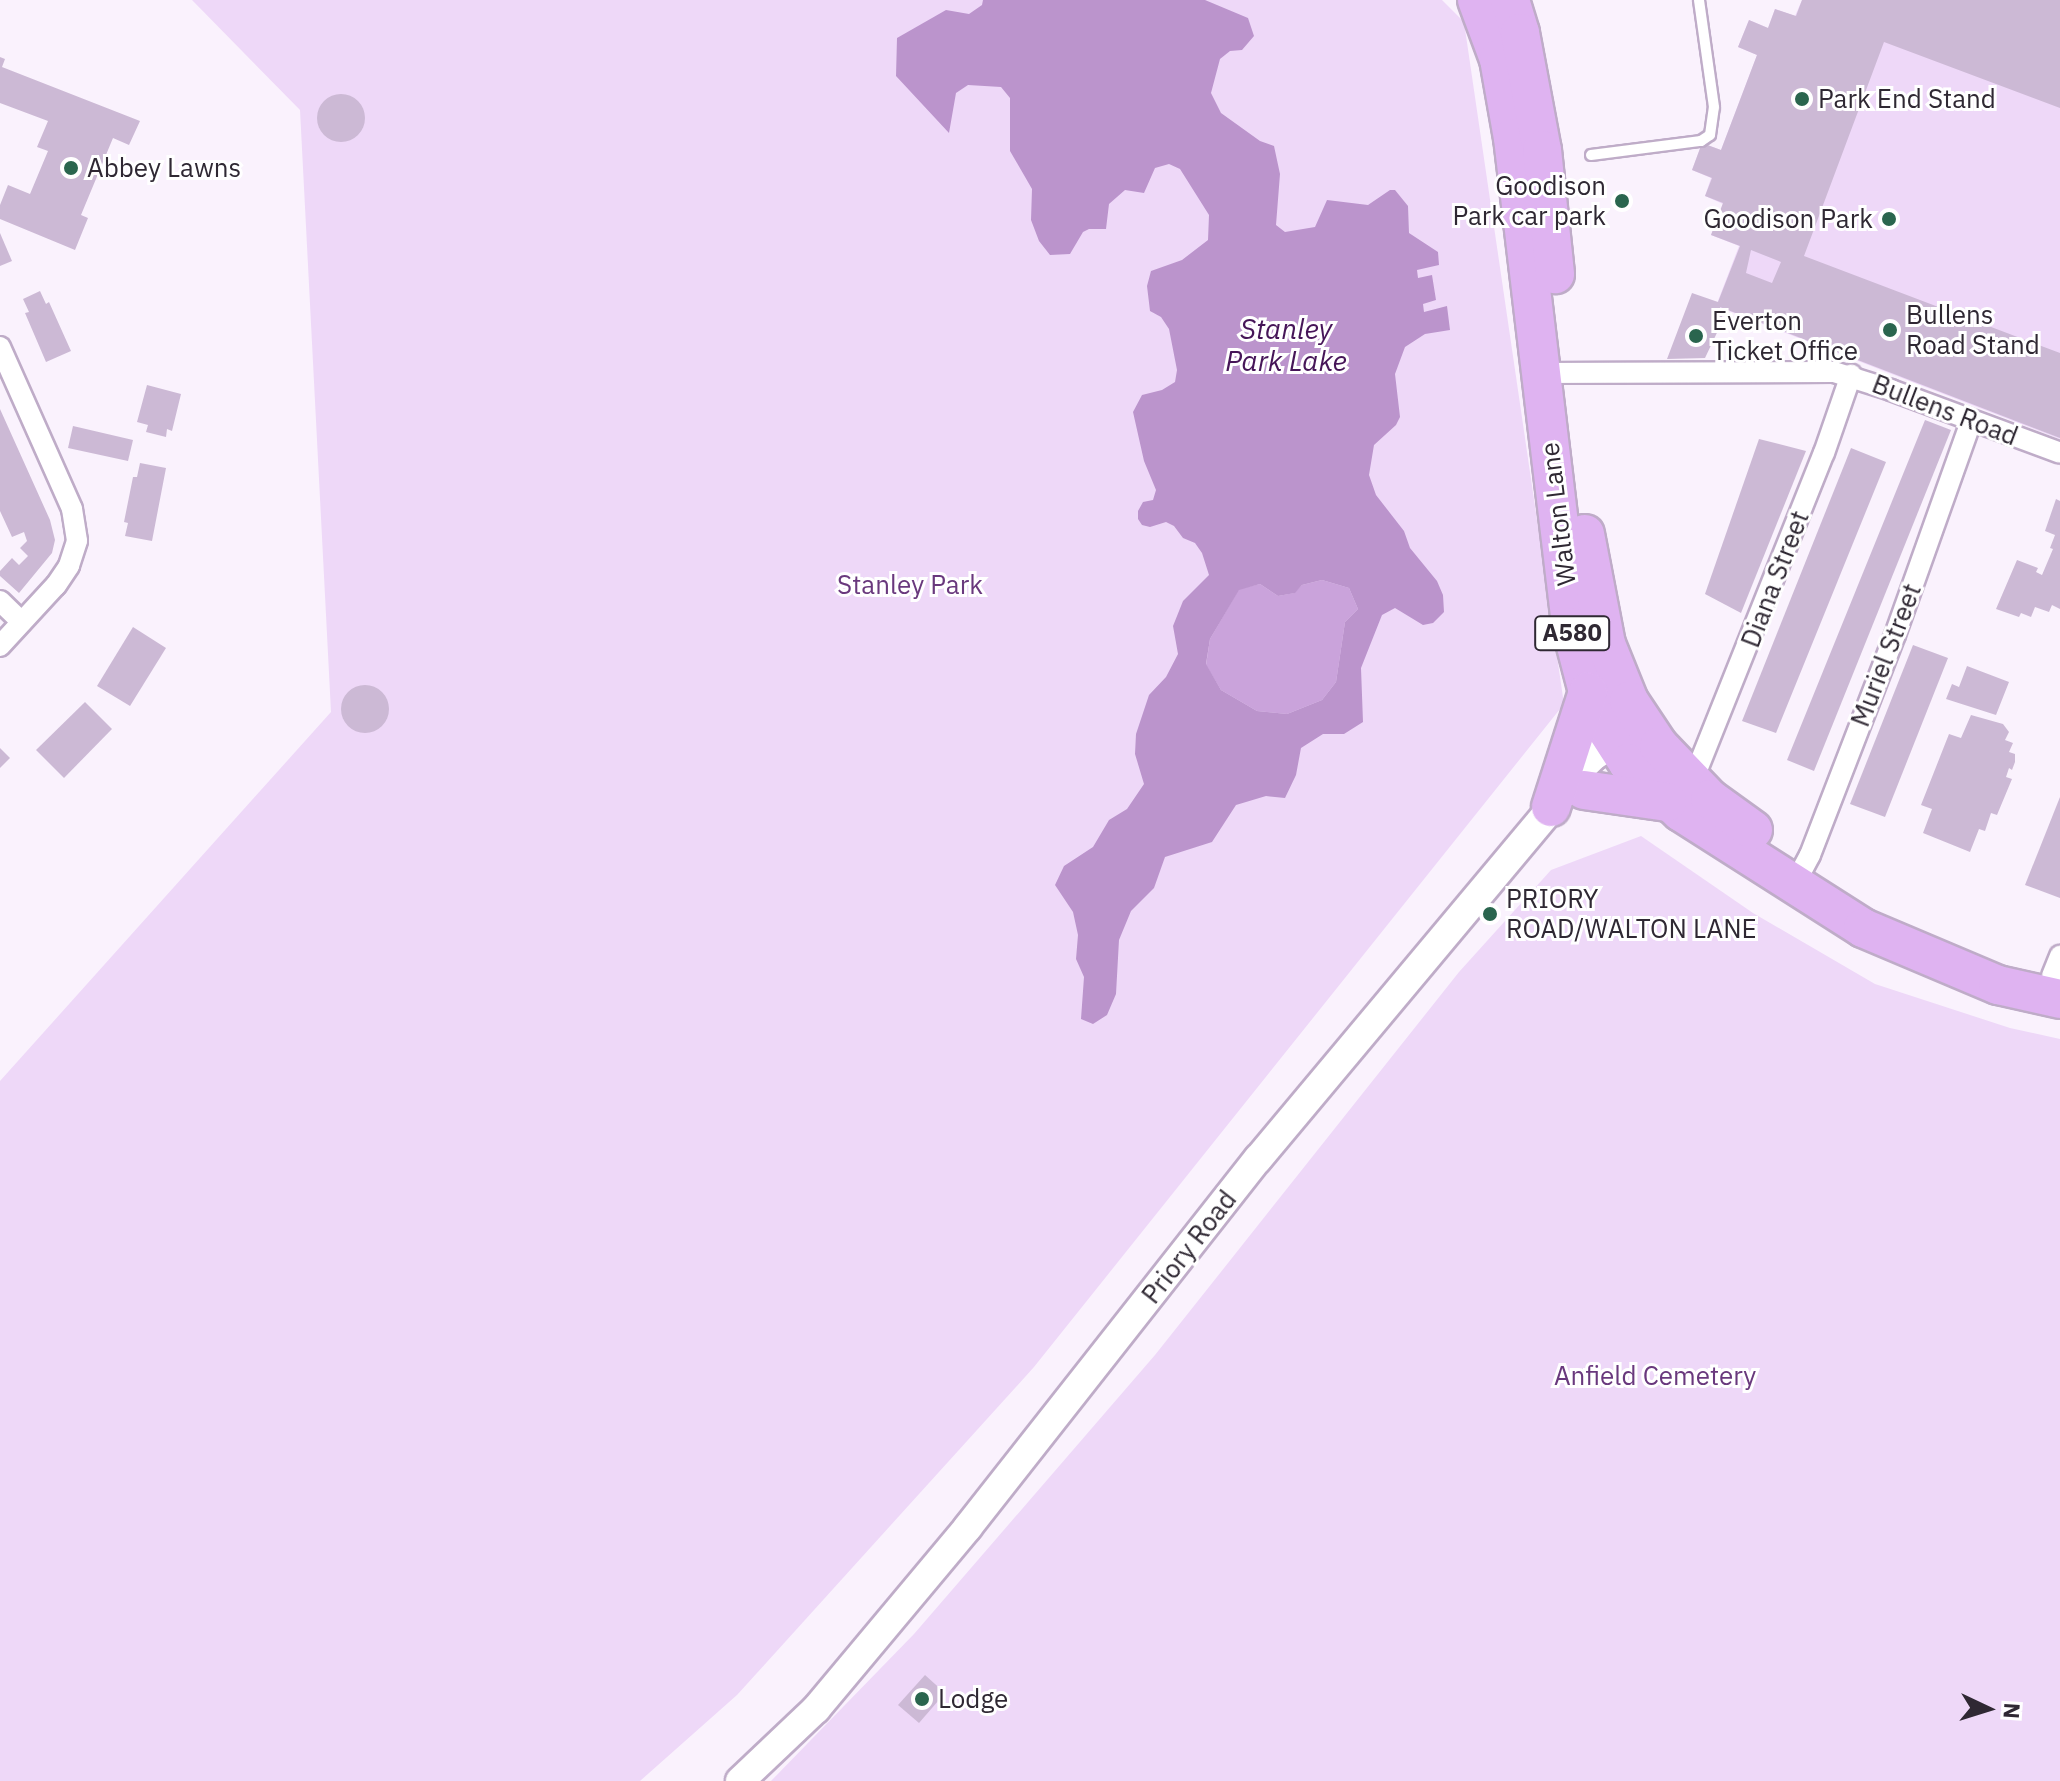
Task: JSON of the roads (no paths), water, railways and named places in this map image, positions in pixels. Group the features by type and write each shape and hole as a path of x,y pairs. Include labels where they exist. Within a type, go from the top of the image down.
{"highway":[{"name":"Walton Lane","path":"1477,0 1493,39 1505,92 1600,620 1637,744"},
{"name":"Walton Lane","path":"1510,0 1523,45 1542,150 1553,372 1571,627 1588,692 1682,792 1799,875 1863,928 1998,985 2058,977"},
{"path":"1588,692 1564,799 1682,792"}],"street":[{"path":"0,347 72,509 77,541 69,566 0,646"},
{"name":"Bullens Road","path":"1553,372 1851,375 2060,453"},
{"name":"Diana Street","path":"1682,792 1701,768 1819,467 1851,375"},
{"name":"Muriel Street","path":"1799,875 1895,635 1971,421"},
{"path":"0,601 22,622"},
{"name":"Priory Road","path":"740,1781 816,1709 968,1527 1258,1159 1564,799 1637,744"}],"lane":[{"path":"1591,155 1701,141 1710,135 1714,107 1699,0"}],"water":[{"name":"Stanley Park Lake","path":"983,0 1205,0 1248,18 1254,36 1242,50 1230,51 1220,59 1211,93 1221,113 1260,141 1274,146 1280,174 1276,225 1285,232 1315,227 1327,200 1368,205 1390,190 1395,190 1408,206 1409,233 1438,252 1439,265 1417,270 1418,278 1432,275 1436,300 1423,304 1424,312 1447,306 1450,330 1425,334 1405,347 1395,374 1400,417 1396,425 1374,445 1369,475 1376,495 1404,531 1410,548 1437,581 1443,595 1444,612 1433,623 1423,625 1395,608 1382,615 1361,668 1363,722 1344,734 1323,734 1301,748 1296,775 1285,798 1266,796 1236,805 1212,842 1165,857 1154,888 1131,911 1119,940 1116,994 1107,1015 1093,1024 1081,1019 1084,977 1076,959 1078,935 1073,912 1055,885 1064,866 1093,847 1109,820 1127,809 1144,784 1135,754 1136,734 1149,695 1166,677 1178,654 1173,626 1183,601 1209,575 1202,553 1195,543 1183,538 1174,526 1166,522 1150,527 1142,525 1138,519 1143,502 1153,500 1156,490 1144,461 1133,412 1142,395 1162,390 1175,382 1177,370 1169,329 1161,317 1150,311 1147,286 1151,271 1182,260 1208,240 1209,215 1180,169 1169,164 1155,168 1144,193 1125,190 1109,204 1106,229 1083,232 1070,254 1050,255 1039,241 1031,220 1032,189 1010,151 1010,98 1001,87 968,85 956,93 949,133 896,76 897,38 946,10 969,14 982,5","holes":["1322,580 1349,588 1358,609 1345,622 1336,682 1322,700 1287,714 1257,711 1221,690 1206,664 1210,639 1239,590 1260,584 1278,596 1295,593 1302,585"]}],"place":[{"name":"Park End Stand","path":"1802,99"},
{"name":"Abbey Lawns","path":"71,168"},
{"name":"Goodison Park car park","path":"1622,201"},
{"name":"Goodison Park","path":"1889,219"},
{"name":"Bullens Road Stand","path":"1890,330"},
{"name":"Everton Ticket Office","path":"1696,336"},
{"name":"PRIORY ROAD/WALTON LANE","path":"1490,914"},
{"name":"Lodge","path":"922,1699"}],"park label":[{"name":"Stanley Park","path":"910,585"},
{"name":"Anfield Cemetery","path":"1655,1376"}]}
